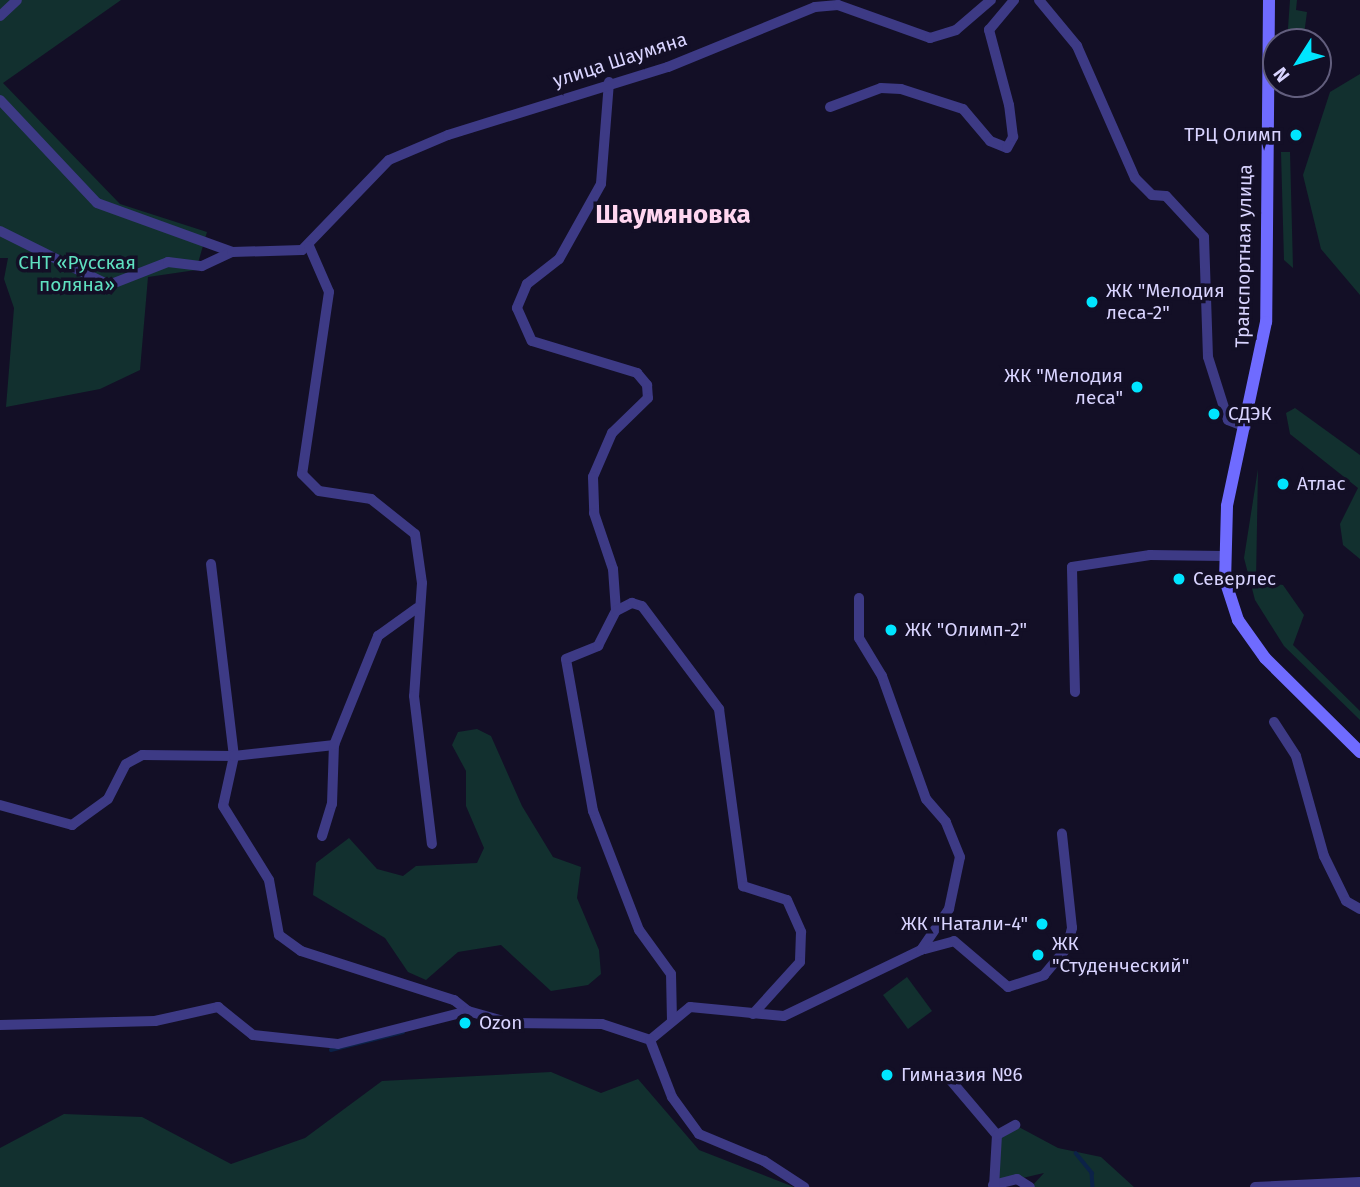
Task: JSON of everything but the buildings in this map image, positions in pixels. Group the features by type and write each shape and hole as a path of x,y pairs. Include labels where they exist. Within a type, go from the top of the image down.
{"main road":[{"name":"Транспортная улица","path":"1269,0 1266,322 1223,556 1230,601 1247,634 1360,752"}],"street":[{"path":"0,16 17,0"},
{"name":"улица Шаумяна","path":"309,246 383,165 448,135 609,82 668,67 815,7 838,5 930,38 957,30 991,0"},
{"path":"830,107 881,88 901,89 963,109 990,141 1007,148 1013,137 1009,105 989,30 1014,0"},
{"path":"1039,0 1077,46 1135,178 1152,195 1166,196 1204,237 1208,357 1227,420 1246,427"},
{"path":"609,82 601,184 565,250 527,284 517,307 532,341 637,373 647,385 645,405 612,433 593,477 594,513 613,569 617,611 609,636 566,659 569,691 598,830 639,930 674,982 672,1022"},
{"path":"0,100 97,203 232,252"},
{"path":"0,231 109,285 161,264 202,266 232,252 309,246 329,292 302,474 319,491 371,499 415,534 422,558 414,696 432,844"},
{"path":"1075,692 1072,567 1150,555 1223,556"},
{"path":"211,564 234,756 223,806 269,880 285,943 454,1000 468,1011"},
{"path":"859,598 859,638 882,676 926,799 946,822 960,857 949,909 921,950"},
{"path":"617,611 642,606 712,695 727,742 743,886 749,893 778,895 794,911 800,962 752,1014"},
{"path":"322,836 332,804 334,745 378,636 417,608"},
{"path":"1274,722 1296,756 1324,856 1346,901 1360,909"},
{"path":"0,805 62,826 82,818 107,799 133,758 234,756 334,745"},
{"path":"650,1040 690,1007 784,1016 921,950 954,941 1008,987 1044,975 1067,948 1072,928 1062,834"},
{"path":"0,1025 155,1021 218,1007 253,1035 338,1044 468,1011 494,1013 510,1023 602,1024 650,1040"},
{"path":"650,1040 672,1097 699,1134 764,1161 804,1187"},
{"path":"947,1076 998,1135 994,1186 1023,1179 1030,1187"},
{"path":"998,1135 1015,1125"},
{"path":"1255,1187 1360,1182"}],"green space":[{"name":"СНТ «Русская поляна»","path":"0,0 121,0 3,83 120,204 207,232 196,270 148,277 140,370 100,389 6,407 14,308 4,279 8,258 0,258"},
{"path":"1290,0 1297,0 1296,10 1307,12 1305,28 1288,28"},
{"path":"1360,74 1360,295 1321,249 1303,175 1328,98 1332,98 1332,91"},
{"path":"1281,152 1290,152 1293,268 1284,260"},
{"path":"1295,408 1360,455 1360,559 1343,545 1340,524 1358,488 1290,434 1286,413"},
{"path":"1258,469 1256,581 1283,585 1304,615 1293,645 1360,711 1360,720 1284,646 1255,600 1244,558"},
{"path":"477,729 491,736 522,806 553,857 581,867 577,898 599,950 601,974 588,985 551,991 501,945 458,952 426,980 408,972 385,938 313,895 316,863 349,838 377,869 403,876 416,866 477,863 484,848 466,806 466,771 452,745 458,732"},
{"path":"907,977 932,1011 908,1029 883,995"},
{"path":"551,1072 601,1093 638,1079 699,1150 794,1187 0,1187 0,1148 64,1114 142,1117 231,1164 305,1138 382,1081"},
{"path":"1015,1125 1058,1148 1101,1157 1134,1187 1031,1187 1044,1173 993,1185 997,1135"}],"waterway":[{"path":"331,1050 403,1032"},
{"path":"1076,1153 1092,1173 1093,1187"}],"place":[{"name":"ТРЦ Олимп","path":"1296,135"},
{"name":"ЖК \"Мелодия леса-2\"","path":"1092,302"},
{"name":"ЖК \"Мелодия леса\"","path":"1137,387"},
{"name":"СДЭК","path":"1214,414"},
{"name":"Атлас","path":"1283,484"},
{"name":"Северлес","path":"1179,579"},
{"name":"ЖК \"Олимп-2\"","path":"891,630"},
{"name":"ЖК \"Натали-4\"","path":"1042,924"},
{"name":"ЖК \"Студенческий\"","path":"1038,955"},
{"name":"Ozon","path":"465,1023"},
{"name":"Гимназия №6","path":"887,1075"}],"district":[{"name":"Шаумяновка","path":"673,215"}]}
